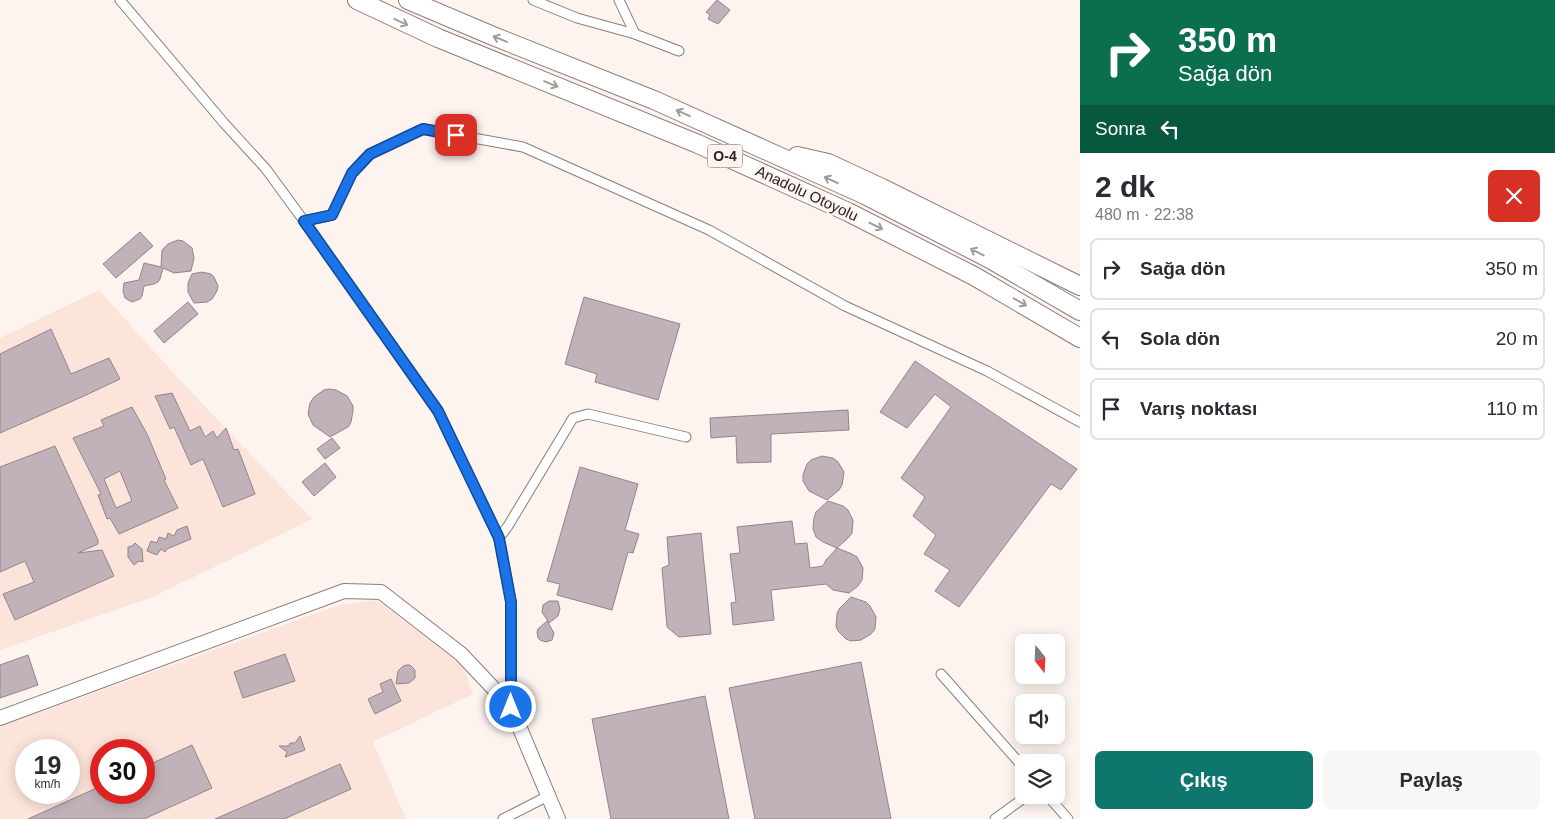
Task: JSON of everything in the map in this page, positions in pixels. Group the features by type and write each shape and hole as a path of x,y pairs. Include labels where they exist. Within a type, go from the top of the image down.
{"highway":[{"name":"Anadolu Otoyolu","path":"358,0 438,38 698,144 848,212 974,276 1080,338"},
{"name":"Anadolu Otoyolu","path":"408,0 502,40 654,100 865,195 982,255 1080,311"},
{"path":"764,149 828,163 1080,286"}],"street":[{"path":"120,0 224,123 266,168 438,411 499,538 511,602 511,707"},
{"path":"533,0 577,18 635,34 679,51"},
{"path":"619,0 635,34"},
{"path":"304,221 332,215 352,173 370,154 423,129 523,147 709,230 845,306 987,371 1080,422"},
{"path":"499,538 573,418 588,414 686,437"},
{"path":"0,718 344,591 381,592 461,654 511,707 558,819"},
{"path":"941,674 1015,758"},
{"path":"503,819 548,796"},
{"path":"995,819 1016,804"},
{"path":"1055,804 1068,819"}],"shaded area":[{"path":"99,290 178,378 312,519 153,597 0,650 0,338"},
{"path":"376,600 463,666 473,694 373,742 406,819 0,819 0,727 339,605"}],"building":[{"path":"717,0 730,10 718,24 708,19 710,15 706,12"},
{"path":"140,232 153,246 116,278 103,264"},
{"path":"178,240 183,241 192,248 194,258 191,271 174,273 163,268 158,282 144,286 140,299 132,302 125,298 123,291 124,283 139,280 144,263 161,267 162,250 168,244"},
{"path":"202,272 211,274 214,277 218,286 217,291 212,299 207,302 194,303 188,292 188,283 192,274"},
{"path":"584,297 680,324 658,400 595,382 597,374 565,364"},
{"path":"188,302 198,314 164,343 154,331"},
{"path":"51,329 71,374 109,358 120,379 0,433 0,354"},
{"path":"915,361 1077,469 1061,490 1051,484 959,607 935,591 950,570 924,554 936,535 913,516 925,497 901,478 951,407 935,394 907,428 880,412"},
{"path":"330,389 347,396 353,406 353,411 348,427 330,437 313,425 308,414 310,403 314,397 324,390"},
{"path":"172,393 190,431 200,426 205,437 213,431 217,438 226,428 234,450 238,449 255,494 223,507 203,459 191,465 174,427 170,429 155,396"},
{"path":"132,407 147,434 166,479 164,480 178,508 119,534 110,518 107,519 98,495 101,494 73,438 104,426 101,420","holes":["120,471 132,501 116,508 104,479"]},
{"path":"848,410 849,430 771,434 771,462 737,463 736,436 711,438 710,418"},
{"path":"332,438 340,448 325,459 317,449"},
{"path":"55,446 98,540 98,544 78,553 102,550 114,576 15,620 3,594 34,582 25,561 0,572 0,467"},
{"path":"822,456 833,458 844,472 842,485 839,490 827,500 809,491 803,481 807,464 811,460"},
{"path":"325,463 336,477 314,496 302,482"},
{"path":"580,467 638,484 625,530 639,534 633,553 628,552 612,610 557,595 560,584 547,581"},
{"path":"828,501 843,506 848,510 853,520 852,533 837,548 816,537 813,529 816,512"},
{"path":"792,521 795,544 807,543 810,568 823,566 837,548 857,557 863,568 862,580 849,593 833,590 826,584 771,590 774,620 733,625 731,603 736,602 730,554 740,553 737,527"},
{"path":"187,526 191,539 167,549 165,552 161,549 157,555 147,551 151,541 157,543 159,537 166,539 168,533 174,536 177,530"},
{"path":"701,533 711,634 679,637 667,627 662,568 669,565 667,537"},
{"path":"135,543 142,549 143,562 139,561 134,565 128,557 128,547"},
{"path":"851,597 866,602 876,617 875,629 861,640 851,641 846,639 836,626 839,609"},
{"path":"549,601 558,601 560,609 558,616 549,623 542,612 543,605"},
{"path":"547,621 554,633 552,640 546,642 538,638 537,632"},
{"path":"285,654 295,681 243,698 234,672"},
{"path":"28,655 38,685 0,698 0,665"},
{"path":"861,662 891,819 755,819 729,688"},
{"path":"410,665 415,670 415,678 409,683 396,684 398,671"},
{"path":"391,679 401,701 375,714 368,699 383,692 380,684"},
{"path":"705,696 729,819 611,819 592,719"},
{"path":"300,736 305,750 285,757 287,752 279,746 289,746 290,743 295,743"},
{"path":"192,745 212,788 144,819 28,819 61,804 80,804 80,795 90,791 90,804 155,804 155,762"},
{"path":"340,764 351,789 284,819 215,819"}],"route":[{"path":"456,135 423,129 370,154 352,173 332,215 304,221 438,411 499,538 511,602 511,707"}]}
